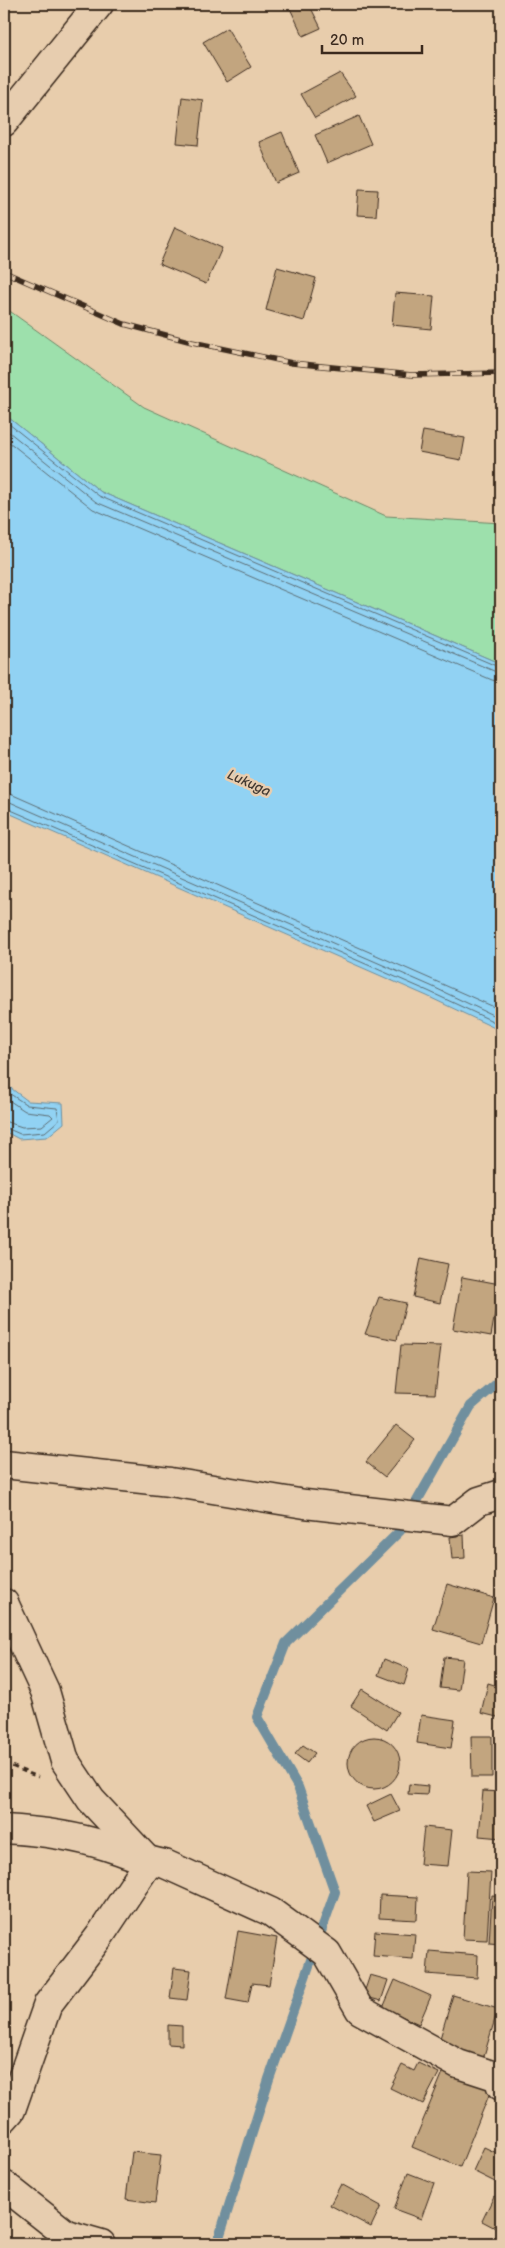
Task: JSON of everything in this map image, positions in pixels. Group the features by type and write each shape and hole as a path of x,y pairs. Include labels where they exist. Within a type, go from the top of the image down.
{"street":[{"path":"4,122 99,4"},
{"path":"4,1464 170,1482 305,1504 453,1521 479,1501 501,1494"},
{"path":"4,1603 45,1691 65,1761 91,1800 149,1862"},
{"path":"4,1829 48,1831 106,1846 149,1862 165,1864 271,1912 327,1952 360,2010 458,2064 498,2077 501,2086"},
{"path":"4,2118 11,2110 48,2004 99,1937 149,1862"},
{"path":"4,2185 66,2234 101,2244"}],"green space":[{"path":"4,307 144,407 386,516 501,523 501,664 101,492 4,414"}],"water":[{"name":"Lukuga","path":"4,414 101,492 501,664 501,1031 427,996 4,811"},
{"path":"4,1083 28,1101 63,1103 64,1123 47,1137 19,1139 4,1131"}],"building":[{"path":"152,4 165,4 155,10"},
{"path":"288,4 309,4 321,28 303,36"},
{"path":"227,28 251,67 227,82 203,42"},
{"path":"340,73 356,96 315,118 301,94"},
{"path":"182,97 203,100 198,145 177,143"},
{"path":"359,116 371,144 327,163 315,135"},
{"path":"282,132 299,173 276,183 259,142"},
{"path":"359,189 378,190 376,216 357,215"},
{"path":"175,227 222,248 206,284 159,264"},
{"path":"277,267 316,278 304,321 266,310"},
{"path":"395,293 434,296 431,329 392,325"},
{"path":"423,431 465,438 461,460 419,452"},
{"path":"421,1258 448,1264 440,1303 413,1297"},
{"path":"462,1277 500,1284 491,1336 453,1329"},
{"path":"379,1297 406,1303 397,1340 365,1334"},
{"path":"401,1345 441,1346 435,1394 396,1393"},
{"path":"396,1425 415,1440 385,1477 366,1462"},
{"path":"464,1535 465,1558 452,1559 450,1537"},
{"path":"447,1584 494,1598 481,1643 433,1629"},
{"path":"444,1657 463,1659 459,1690 440,1688"},
{"path":"384,1659 409,1669 404,1685 378,1675"},
{"path":"488,1683 501,1687 501,1718 481,1713"},
{"path":"362,1689 398,1712 387,1730 351,1706"},
{"path":"421,1715 455,1720 451,1748 417,1743"},
{"path":"471,1736 492,1736 492,1777 472,1777"},
{"path":"369,1737 379,1737 393,1744 400,1758 400,1768 393,1782 379,1789 369,1789 359,1785 352,1778 348,1768 348,1758 352,1748 359,1741"},
{"path":"303,1745 315,1753 307,1763 295,1754"},
{"path":"409,1784 428,1786 427,1795 408,1794"},
{"path":"483,1791 501,1792 501,1838 479,1836"},
{"path":"391,1794 400,1811 374,1822 366,1806"},
{"path":"424,1827 452,1830 448,1866 420,1864"},
{"path":"467,1871 491,1872 487,1940 463,1939"},
{"path":"380,1895 418,1897 417,1920 379,1918"},
{"path":"492,1895 501,1896 501,1944 489,1943"},
{"path":"238,1931 277,1938 269,1985 252,1983 248,2003 226,1999"},
{"path":"375,1931 415,1934 413,1959 373,1956"},
{"path":"429,1951 478,1955 477,1978 427,1974"},
{"path":"174,1968 191,1970 187,2000 170,1998"},
{"path":"370,1975 388,1980 381,2001 363,1996"},
{"path":"395,1980 431,1996 419,2024 383,2008"},
{"path":"453,1995 498,2009 483,2059 438,2045"},
{"path":"501,2006 501,2042 499,2041"},
{"path":"168,2025 182,2026 182,2045 168,2044"},
{"path":"418,2063 439,2073 423,2104 390,2088 402,2065 414,2071"},
{"path":"444,2070 491,2090 460,2167 412,2147"},
{"path":"484,2147 501,2155 501,2185 473,2171"},
{"path":"132,2152 161,2155 155,2203 126,2199"},
{"path":"408,2173 434,2183 421,2219 394,2209"},
{"path":"341,2184 381,2206 371,2227 330,2205"},
{"path":"494,2196 501,2200 501,2231 482,2221"}],"waterway":[{"path":"217,2244 269,2079 335,1892 298,1787 257,1717 286,1643 400,1531 471,1406 501,1380"}],"railway":[{"path":"4,272 124,324 192,342 292,363 412,375 501,373"}]}
